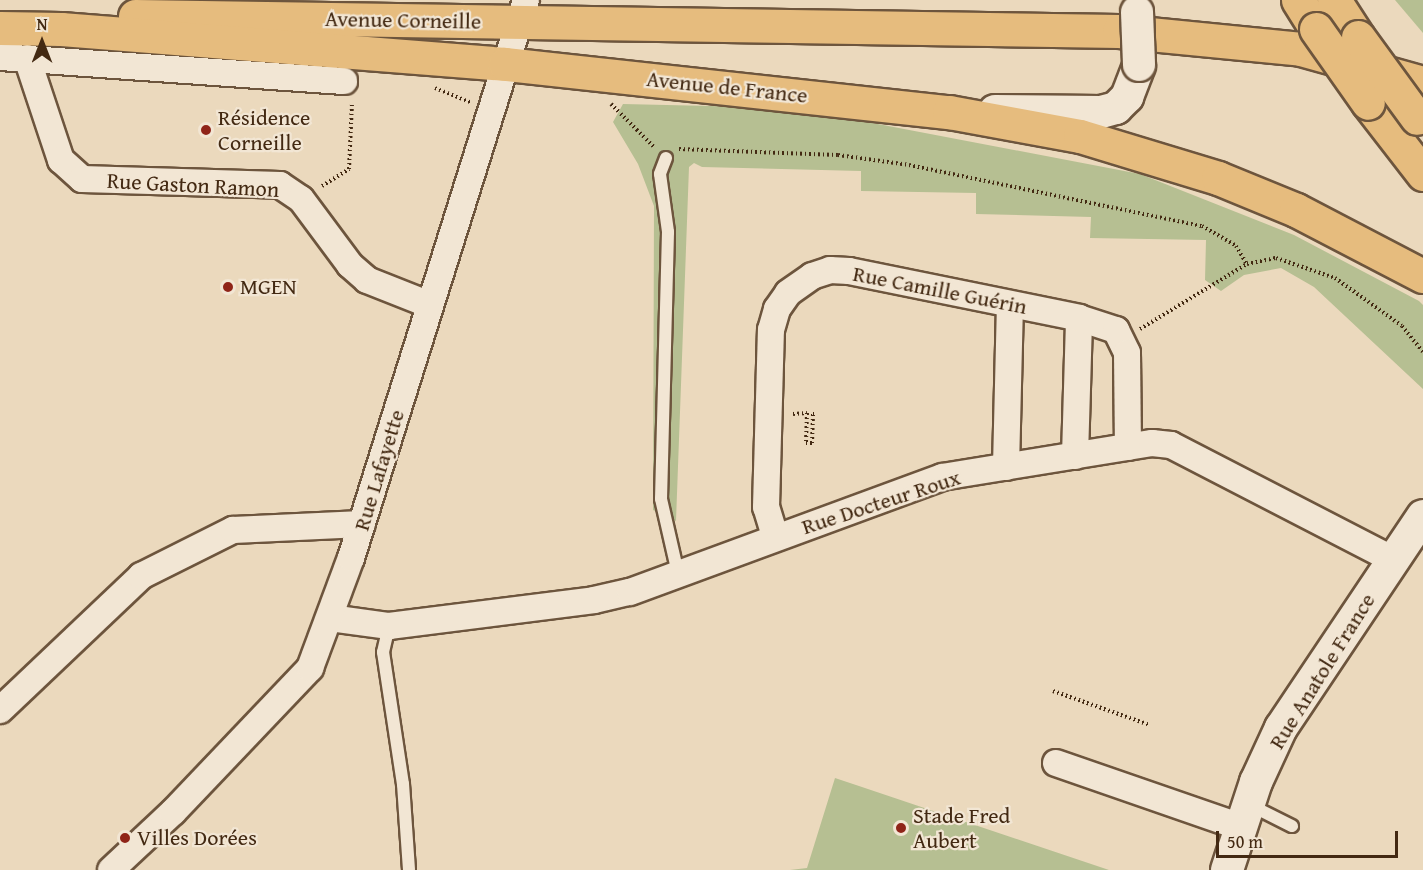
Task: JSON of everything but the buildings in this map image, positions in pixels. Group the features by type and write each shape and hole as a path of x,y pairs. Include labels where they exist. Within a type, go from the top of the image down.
{"main road":[{"path":"1298,0 1368,103 1423,174"},
{"path":"1334,0 1420,122"},
{"name":"Avenue Corneille","path":"0,14 522,11 1119,31 1301,49 1423,83"},
{"name":"Avenue Corneille","path":"0,28 61,29 505,64"},
{"name":"Avenue de France","path":"505,64 949,112 1080,136 1218,178 1296,210 1423,276"}],"street":[{"path":"949,112 1101,112 1116,108 1127,97 1139,65 1136,6"},
{"name":"Rue Lafayette","path":"111,870 297,685 310,668 330,618 362,524 522,11"},
{"path":"0,57 345,81"},
{"name":"Rue Gaston Ramon","path":"27,58 61,159 82,179 280,185 301,200 350,265 367,280 430,305"},
{"name":"Rue Camille Guérin","path":"776,536 766,507 771,330 777,309 788,293 812,276 849,271 1079,318 1116,330 1124,343"},
{"path":"1006,467 1010,305"},
{"path":"1075,456 1079,318"},
{"path":"1124,343 1127,353 1128,447"},
{"name":"Rue Docteur Roux","path":"330,618 389,626 594,600 678,573 942,477 1128,447 1171,445 1392,559"},
{"name":"Rue Anatole France","path":"1227,870 1245,816 1281,728 1392,559 1423,516"},
{"path":"0,710 141,576 233,530 362,524"},
{"path":"1056,763 1245,816"}],"lane":[{"path":"666,158 660,174 668,232 661,499 678,573"},
{"path":"389,626 383,652 403,784 409,870"},
{"path":"1245,816 1292,826"}],"path":[{"path":"301,200 349,169 354,82 345,81"},
{"path":"423,87 490,110"},
{"path":"609,101 666,158 683,147 838,155 909,165 1202,226 1236,246 1247,264"},
{"path":"1124,343 1151,320 1247,264 1275,258 1335,278 1402,326 1423,352"},
{"path":"807,413 806,442 812,442 813,414 816,414"},
{"path":"1053,691 1150,725"}],"green space":[{"path":"1395,0 1423,0 1423,33"},
{"path":"623,104 794,108 1140,174 1294,235 1419,301 1423,305 1423,389 1314,287 1281,268 1244,275 1221,291 1205,280 1206,240 1090,238 1091,217 976,214 976,193 861,191 861,171 702,167 694,163 689,167 676,521 653,510 654,206 638,164 613,122"},
{"name":"Stade Fred Aubert","path":"835,778 1109,870 790,870 807,868"}],"place":[{"name":"Résidence Corneille","path":"206,130"},
{"name":"MGEN","path":"228,287"},
{"name":"Stade Fred Aubert","path":"901,828"},
{"name":"Villes Dorées","path":"125,838"}]}
